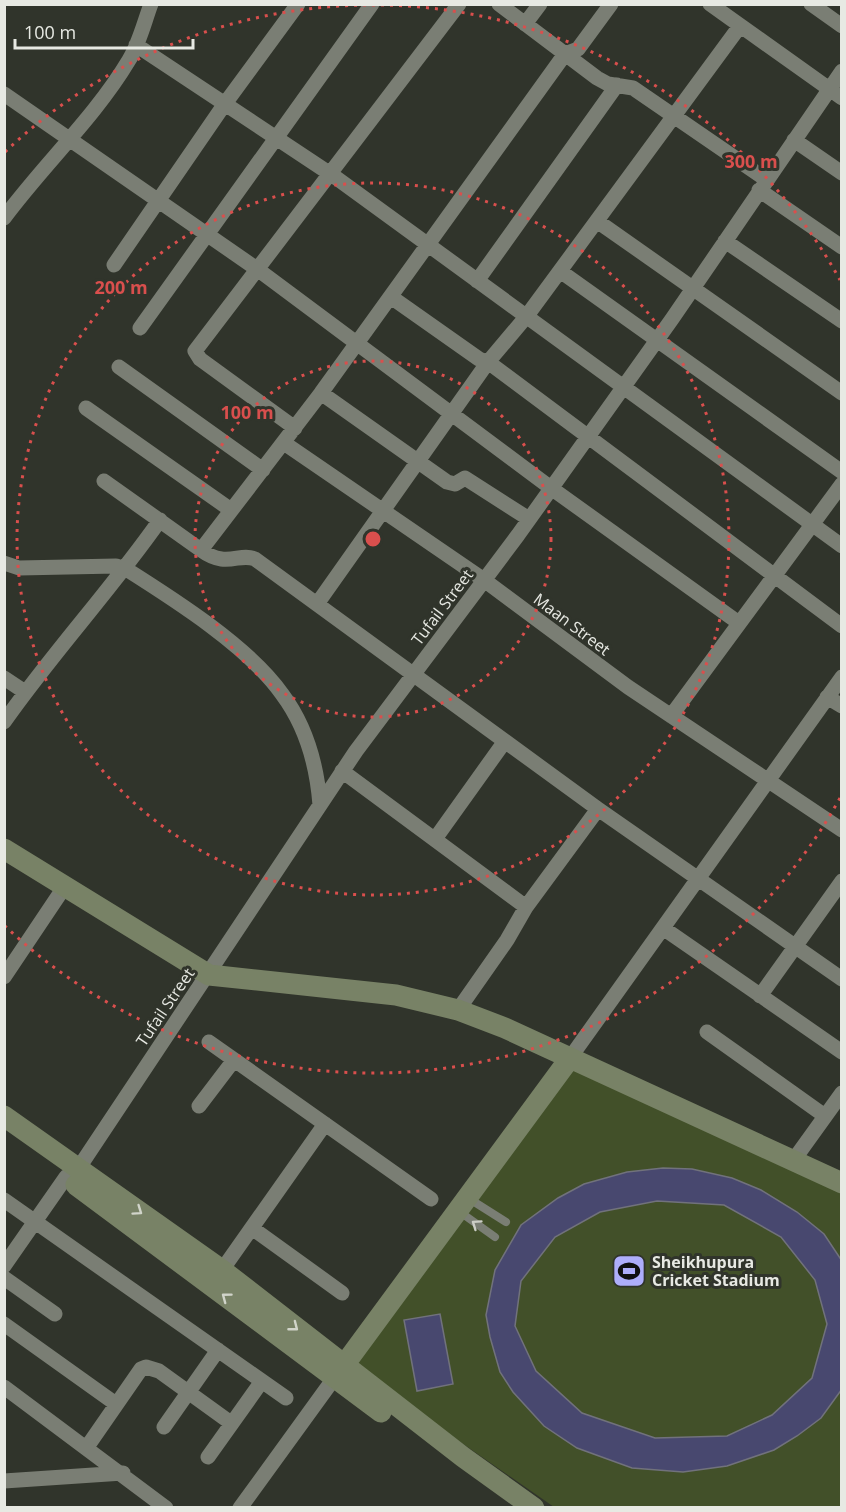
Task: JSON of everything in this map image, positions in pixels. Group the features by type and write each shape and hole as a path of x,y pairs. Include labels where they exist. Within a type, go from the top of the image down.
{"street":[{"path":"4,218 39,171 69,141 129,62 151,4"},
{"path":"114,265 224,105 298,4"},
{"path":"140,328 372,4"},
{"path":"296,428 195,353 328,173 459,4"},
{"path":"499,4 597,78 633,88 674,116 842,247"},
{"path":"525,24 540,4"},
{"path":"201,549 296,428 565,54 578,49 611,4"},
{"path":"710,4 835,94"},
{"path":"811,4 842,26"},
{"path":"317,604 488,362 526,317 740,26"},
{"path":"136,45 328,173 842,546"},
{"name":"Tufail Street","path":"4,1266 72,1173 209,975 342,771 529,519 657,340 794,140 835,94 842,70"},
{"path":"477,281 617,85"},
{"path":"4,94 257,270 551,488 739,622"},
{"path":"794,140 842,173"},
{"path":"597,221 842,393"},
{"path":"725,241 842,321"},
{"path":"560,271 842,472"},
{"path":"391,297 479,359 488,362 842,626"},
{"path":"119,367 263,470"},
{"path":"321,393 452,484 465,478 529,519"},
{"path":"86,408 231,510"},
{"name":"Maan Street","path":"284,443 484,580 671,716 842,830"},
{"path":"104,481 201,549 223,560 250,557 255,559 598,809 842,979"},
{"path":"671,716 842,484"},
{"path":"4,722 25,692 126,569 160,520"},
{"path":"7,567 116,566 126,569 215,632 282,693 295,714 317,774 320,805"},
{"path":"240,1508 570,1058 842,677"},
{"path":"4,678 25,692"},
{"path":"827,696 842,706"},
{"path":"435,839 504,741"},
{"path":"342,771 526,907"},
{"path":"458,1010 507,940 526,907 598,809"},
{"path":"4,849 190,966 209,975 396,995 458,1010 570,1058 842,1183"},
{"path":"760,996 842,881"},
{"path":"4,977 66,886"},
{"path":"663,928 842,1052"},
{"path":"707,1032 825,1116"},
{"path":"209,1042 431,1199"},
{"path":"199,1106 234,1060"},
{"path":"793,1161 842,1093"},
{"path":"4,1116 72,1173 339,1371 534,1508"},
{"path":"222,1270 325,1124"},
{"path":"4,1133 72,1173 222,1270 339,1371 509,1508"},
{"path":"4,1200 285,1398"},
{"path":"252,1228 342,1293"},
{"path":"4,1278 55,1314"},
{"path":"4,1324 116,1404"},
{"path":"164,1427 218,1350"},
{"path":"87,1447 141,1369 146,1367 159,1371 231,1423"},
{"path":"208,1457 262,1381"},
{"path":"4,1387 123,1473 166,1508"},
{"path":"4,1481 123,1473"}],"lane":[{"path":"462,1204 506,1222"},
{"path":"462,1204 495,1237"}],"green space":[{"name":"Sheikhupura Cricket Stadium","path":"571,1065 841,1189 841,1507 554,1507 358,1371 354,1354"}],"building":[{"path":"663,1168 692,1169 732,1178 761,1190 797,1212 824,1234 842,1261 842,1389 821,1418 774,1450 727,1466 683,1472 632,1468 577,1448 544,1426 513,1392 500,1372 486,1315 495,1270 521,1225 558,1198 584,1184 627,1172","holes":["657,1201 724,1205 781,1237 815,1280 827,1324 812,1378 772,1415 727,1436 655,1438 582,1413 536,1371 515,1326 521,1281 555,1237 600,1212"]},
{"path":"440,1314 453,1384 417,1391 404,1320"}],"place":[{"name":"Sheikhupura Cricket Stadium","path":"629,1271"}]}
